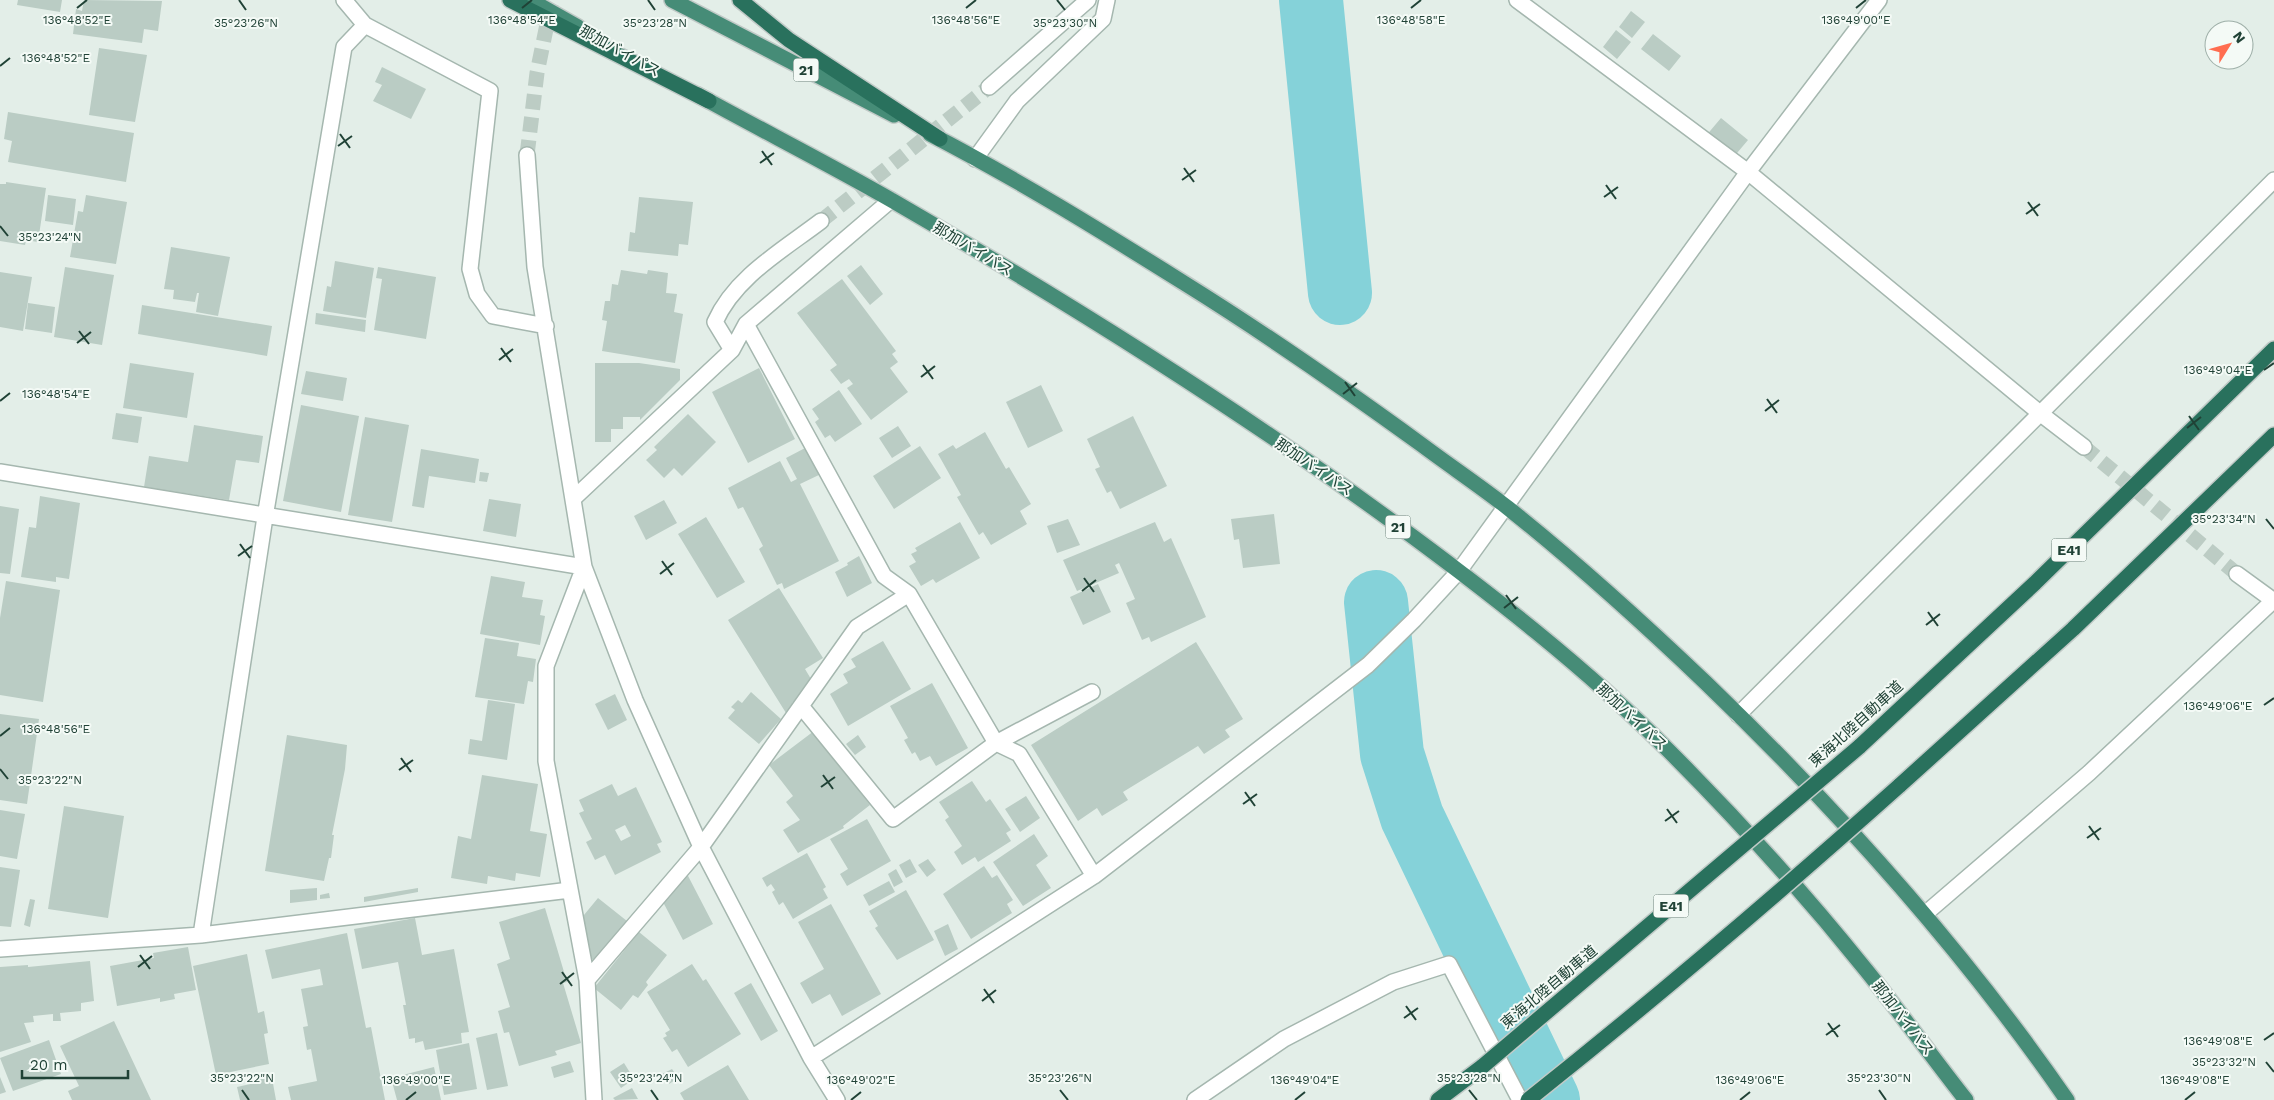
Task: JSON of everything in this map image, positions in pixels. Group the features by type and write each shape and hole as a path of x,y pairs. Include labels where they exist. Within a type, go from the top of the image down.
{"highway":[{"path":"510,0 710,101"},
{"name":"那加バイパス","path":"530,0 891,200 1083,315 1344,486 1459,571 1567,657 1666,748 1776,863 1866,970 1966,1100"},
{"name":"21","path":"672,0 940,139 1117,241 1238,317 1369,406 1506,507 1622,604 1738,715 1832,811 1925,914 2035,1054 2067,1100"},
{"path":"740,0 789,40 940,139"},
{"name":"東海北陸自動車道","path":"1438,1100 1483,1066 1859,747 2035,583 2274,349"},
{"path":"1528,1100 1759,911 2073,629 2274,434"}],"street":[{"path":"344,0 365,25 490,90 470,269 477,294 493,316 546,326"},
{"path":"989,87 1088,0"},
{"path":"975,159 1017,101 1103,20 1108,0"},
{"path":"1517,0 1748,172 2041,414 2084,447"},
{"path":"812,1058 1094,876 1368,665 1414,620 1459,571 1748,172 1879,0"},
{"path":"201,935 265,517 344,47 365,25"},
{"path":"527,155 535,267 584,567 635,700 701,847 812,1058 837,1100"},
{"path":"1738,715 2274,180"},
{"path":"573,499 732,350 746,324 891,200"},
{"path":"732,350 715,322 722,305 742,283 821,221"},
{"path":"746,324 884,576 909,594 996,743 1019,754 1094,876"},
{"path":"0,472 265,517 584,567"},
{"path":"584,567 546,666 546,761 588,980 594,1100"},
{"path":"1925,914 2089,773 2274,601 2237,574"},
{"path":"588,980 701,847 857,627 909,594"},
{"path":"801,706 893,819 996,743 1092,692"},
{"path":"0,950 201,935 570,890"},
{"path":"1195,1100 1284,1039 1393,982 1449,964 1520,1100"}],"building":[{"path":"18,0 62,0 60,12 17,5"},
{"path":"84,0 162,1 158,31 144,29 142,43 73,34 76,9 82,11"},
{"path":"1631,11 1645,22 1632,38 1619,27"},
{"path":"1616,30 1631,42 1617,59 1603,47"},
{"path":"1653,34 1681,56 1669,71 1641,49"},
{"path":"99,48 147,55 135,122 89,115"},
{"path":"382,67 426,89 411,119 373,101 382,85 375,82"},
{"path":"8,112 134,133 126,182 8,162 12,141 4,139"},
{"path":"1721,118 1748,140 1732,159 1705,137"},
{"path":"6,182 46,188 38,242 26,240 25,245 0,241 0,184 6,184"},
{"path":"48,195 76,199 73,225 45,221"},
{"path":"86,195 127,202 116,264 70,257 78,211 83,212"},
{"path":"639,197 693,202 688,245 679,244 678,256 628,251 630,232 635,233"},
{"path":"171,247 230,257 218,316 196,312 199,293 197,293 195,302 173,299 174,290 164,289"},
{"path":"335,261 374,268 366,318 323,311 327,286 331,287"},
{"path":"861,265 883,294 870,305 847,276"},
{"path":"65,267 114,275 102,345 54,337"},
{"path":"378,267 436,277 426,339 374,330 382,279 376,278"},
{"path":"621,270 647,274 648,270 668,273 666,293 677,294 674,312 683,314 675,363 602,351 607,321 602,320 605,301 610,301 612,284 618,285"},
{"path":"0,272 32,277 23,331 0,327"},
{"path":"842,279 896,351 892,354 898,362 890,368 908,392 871,420 847,388 853,384 849,379 841,384 830,370 837,365 797,313"},
{"path":"28,303 55,307 52,333 25,329"},
{"path":"142,305 272,326 267,356 138,334"},
{"path":"316,313 366,320 365,332 315,324"},
{"path":"130,363 194,373 187,418 123,408"},
{"path":"595,363 639,363 680,369 680,380 640,420 640,417 623,417 623,429 611,429 611,442 595,442"},
{"path":"759,368 795,439 748,463 712,392"},
{"path":"306,371 347,378 343,401 301,394"},
{"path":"1041,385 1063,431 1028,448 1006,402"},
{"path":"839,390 862,424 835,442 830,435 825,438 815,422 819,419 812,409"},
{"path":"301,405 359,416 341,512 283,501"},
{"path":"116,413 142,417 138,443 112,439"},
{"path":"688,414 716,442 682,476 674,468 664,478 646,460 657,450 654,447"},
{"path":"1133,416 1167,486 1120,509 1111,491 1107,493 1095,469 1100,467 1087,439"},
{"path":"365,417 409,425 392,522 348,515"},
{"path":"194,425 263,436 259,463 236,460 229,500 144,487 149,456 188,462"},
{"path":"898,426 911,446 892,458 879,438"},
{"path":"985,432 1006,469 1009,467 1031,504 1020,511 1027,524 991,545 983,532 979,535 957,497 961,495 938,454 953,445 956,449"},
{"path":"920,446 941,478 894,509 873,476"},
{"path":"807,447 821,474 800,484 839,561 784,589 782,583 777,585 759,549 763,546 743,507 738,509 728,488 780,461 791,482 797,479 786,458"},
{"path":"421,449 479,459 475,483 429,476 424,508 412,506"},
{"path":"480,472 489,473 487,482 479,481"},
{"path":"40,496 80,503 69,579 56,577 56,582 21,577 29,527 36,528"},
{"path":"489,499 521,504 516,537 483,531"},
{"path":"664,500 677,523 646,540 634,516"},
{"path":"0,506 19,509 10,574 0,573"},
{"path":"1274,514 1280,564 1243,568 1239,539 1234,540 1231,519"},
{"path":"706,517 745,582 717,598 678,534"},
{"path":"1068,519 1080,545 1057,553 1047,526"},
{"path":"960,522 980,558 936,583 933,579 921,586 909,566 916,562 911,554 917,551 915,548"},
{"path":"1155,522 1164,542 1171,538 1206,617 1151,642 1149,637 1142,640 1126,603 1135,599 1119,563 1115,565 1119,573 1077,591 1063,560"},
{"path":"859,556 872,583 847,597 835,572"},
{"path":"491,576 525,582 522,597 543,600 540,615 545,616 540,645 480,634"},
{"path":"6,581 60,590 43,702 0,695 0,618"},
{"path":"1098,584 1111,612 1083,625 1070,597"},
{"path":"779,588 823,658 805,669 811,679 786,713 728,620"},
{"path":"485,638 519,643 517,656 536,659 533,682 528,681 524,704 475,697"},
{"path":"883,641 911,689 848,726 830,694 848,683 843,674 856,667 851,659"},
{"path":"1196,642 1243,719 1225,730 1230,737 1204,754 1198,746 1123,792 1128,800 1102,816 1097,808 1078,821 1031,745"},
{"path":"932,683 968,748 936,766 930,756 920,761 915,752 912,754 904,740 908,738 890,706"},
{"path":"751,692 781,719 759,744 728,718 735,710 731,707 738,700 742,703"},
{"path":"615,694 627,720 608,730 595,704"},
{"path":"488,700 515,704 507,760 468,754 470,739 482,741"},
{"path":"0,714 39,719 27,804 0,800"},
{"path":"814,731 870,805 843,826 844,828 798,853 783,830 800,820 786,802 793,796 769,765"},
{"path":"287,735 347,745 345,769 332,835 334,835 331,858 329,858 324,881 265,871"},
{"path":"858,735 866,747 855,755 846,744"},
{"path":"482,775 538,784 530,831 547,834 540,877 516,873 515,881 488,876 487,884 451,878 458,836 471,839"},
{"path":"972,781 986,802 990,799 1011,830 1006,833 1011,841 978,862 975,857 962,865 954,852 962,846 945,820 949,817 939,802"},
{"path":"612,784 618,796 636,787 662,842 657,844 661,852 615,875 605,855 595,860 586,842 592,839 579,813 584,811 579,800","holes":["625,825 631,836 621,841 615,830"]},
{"path":"1026,796 1040,818 1020,832 1005,809"},
{"path":"64,806 124,816 108,918 48,909"},
{"path":"0,810 25,814 17,859 0,856"},
{"path":"867,819 891,861 847,886 840,874 848,869 830,839"},
{"path":"1034,834 1048,856 1036,865 1051,888 1023,906 993,862"},
{"path":"807,853 826,887 823,889 828,898 793,919 783,902 779,905 772,892 775,890 771,884 767,887 762,878"},
{"path":"910,859 917,872 906,878 899,865"},
{"path":"928,859 936,870 927,877 918,865"},
{"path":"984,866 992,878 997,875 1013,900 1007,904 1012,913 971,939 943,894"},
{"path":"0,867 20,870 11,927 0,926"},
{"path":"896,869 903,882 894,887 888,874"},
{"path":"686,872 713,924 683,940 663,902"},
{"path":"889,881 895,892 869,906 863,895"},
{"path":"317,888 317,900 290,903 290,890"},
{"path":"418,888 418,892 364,902 364,897"},
{"path":"906,890 934,940 897,960 875,928 878,926 869,911"},
{"path":"329,893 330,898 320,899 320,895"},
{"path":"598,898 627,921 596,960 585,958 579,921"},
{"path":"30,899 35,900 30,927 24,925"},
{"path":"831,904 881,994 842,1016 830,994 812,1004 800,983 824,969 798,922"},
{"path":"545,908 567,982 563,983 581,1043 555,1051 557,1055 519,1066 509,1032 504,1033 498,1011 510,1007 497,964 510,959 499,922"},
{"path":"415,918 422,955 454,949 469,1032 461,1033 462,1043 425,1050 423,1041 415,1043 415,1038 409,1039 403,1005 406,1005 398,962 362,969 354,929"},
{"path":"948,924 958,949 945,956 934,931"},
{"path":"639,932 667,955 646,982 648,985 638,998 633,995 621,1010 594,988"},
{"path":"347,933 366,1028 371,1027 385,1100 291,1100 288,1087 317,1081 311,1049 307,1050 303,1027 308,1026 301,989 323,985 320,969 272,979 265,950"},
{"path":"188,947 196,990 174,994 175,999 160,1002 160,998 117,1006 110,966 154,958 153,953"},
{"path":"247,954 258,1013 264,1011 268,1033 264,1034 269,1064 216,1075 193,966"},
{"path":"90,961 94,1001 81,1003 81,1011 60,1013 61,1021 53,1021 53,1014 33,1016 34,1022 24,1023 31,1042 0,1052 0,967 28,965 28,967"},
{"path":"692,964 703,981 706,979 741,1034 688,1067 677,1049 672,1052 663,1038 667,1036 665,1033 670,1030 647,992"},
{"path":"751,983 778,1031 761,1041 734,993"},
{"path":"114,1021 151,1100 72,1100 68,1091 79,1086 60,1046"},
{"path":"497,1033 508,1086 487,1090 476,1038"},
{"path":"49,1040 61,1074 13,1091 0,1058"},
{"path":"469,1043 477,1089 444,1095 436,1050"},
{"path":"570,1061 574,1072 554,1078 551,1067"},
{"path":"624,1063 634,1079 621,1088 610,1072"},
{"path":"728,1065 749,1100 684,1100 680,1093"},
{"path":"434,1067 441,1100 397,1100 391,1078"},
{"path":"672,1069 678,1078 669,1084 662,1074"},
{"path":"267,1076 266,1079 272,1078 276,1100 240,1100 237,1087 260,1082 258,1077"},
{"path":"0,1077 6,1092 0,1094"},
{"path":"632,1088 638,1099 615,1100 613,1098"}],"waterway":[{"path":"1311,0 1340,293"},
{"path":"1376,602 1392,754 1412,817 1548,1100"}],"tunnel":[{"path":"527,155 537,73 552,0"},
{"path":"821,221 989,87"},
{"path":"2084,447 2237,574"}]}
